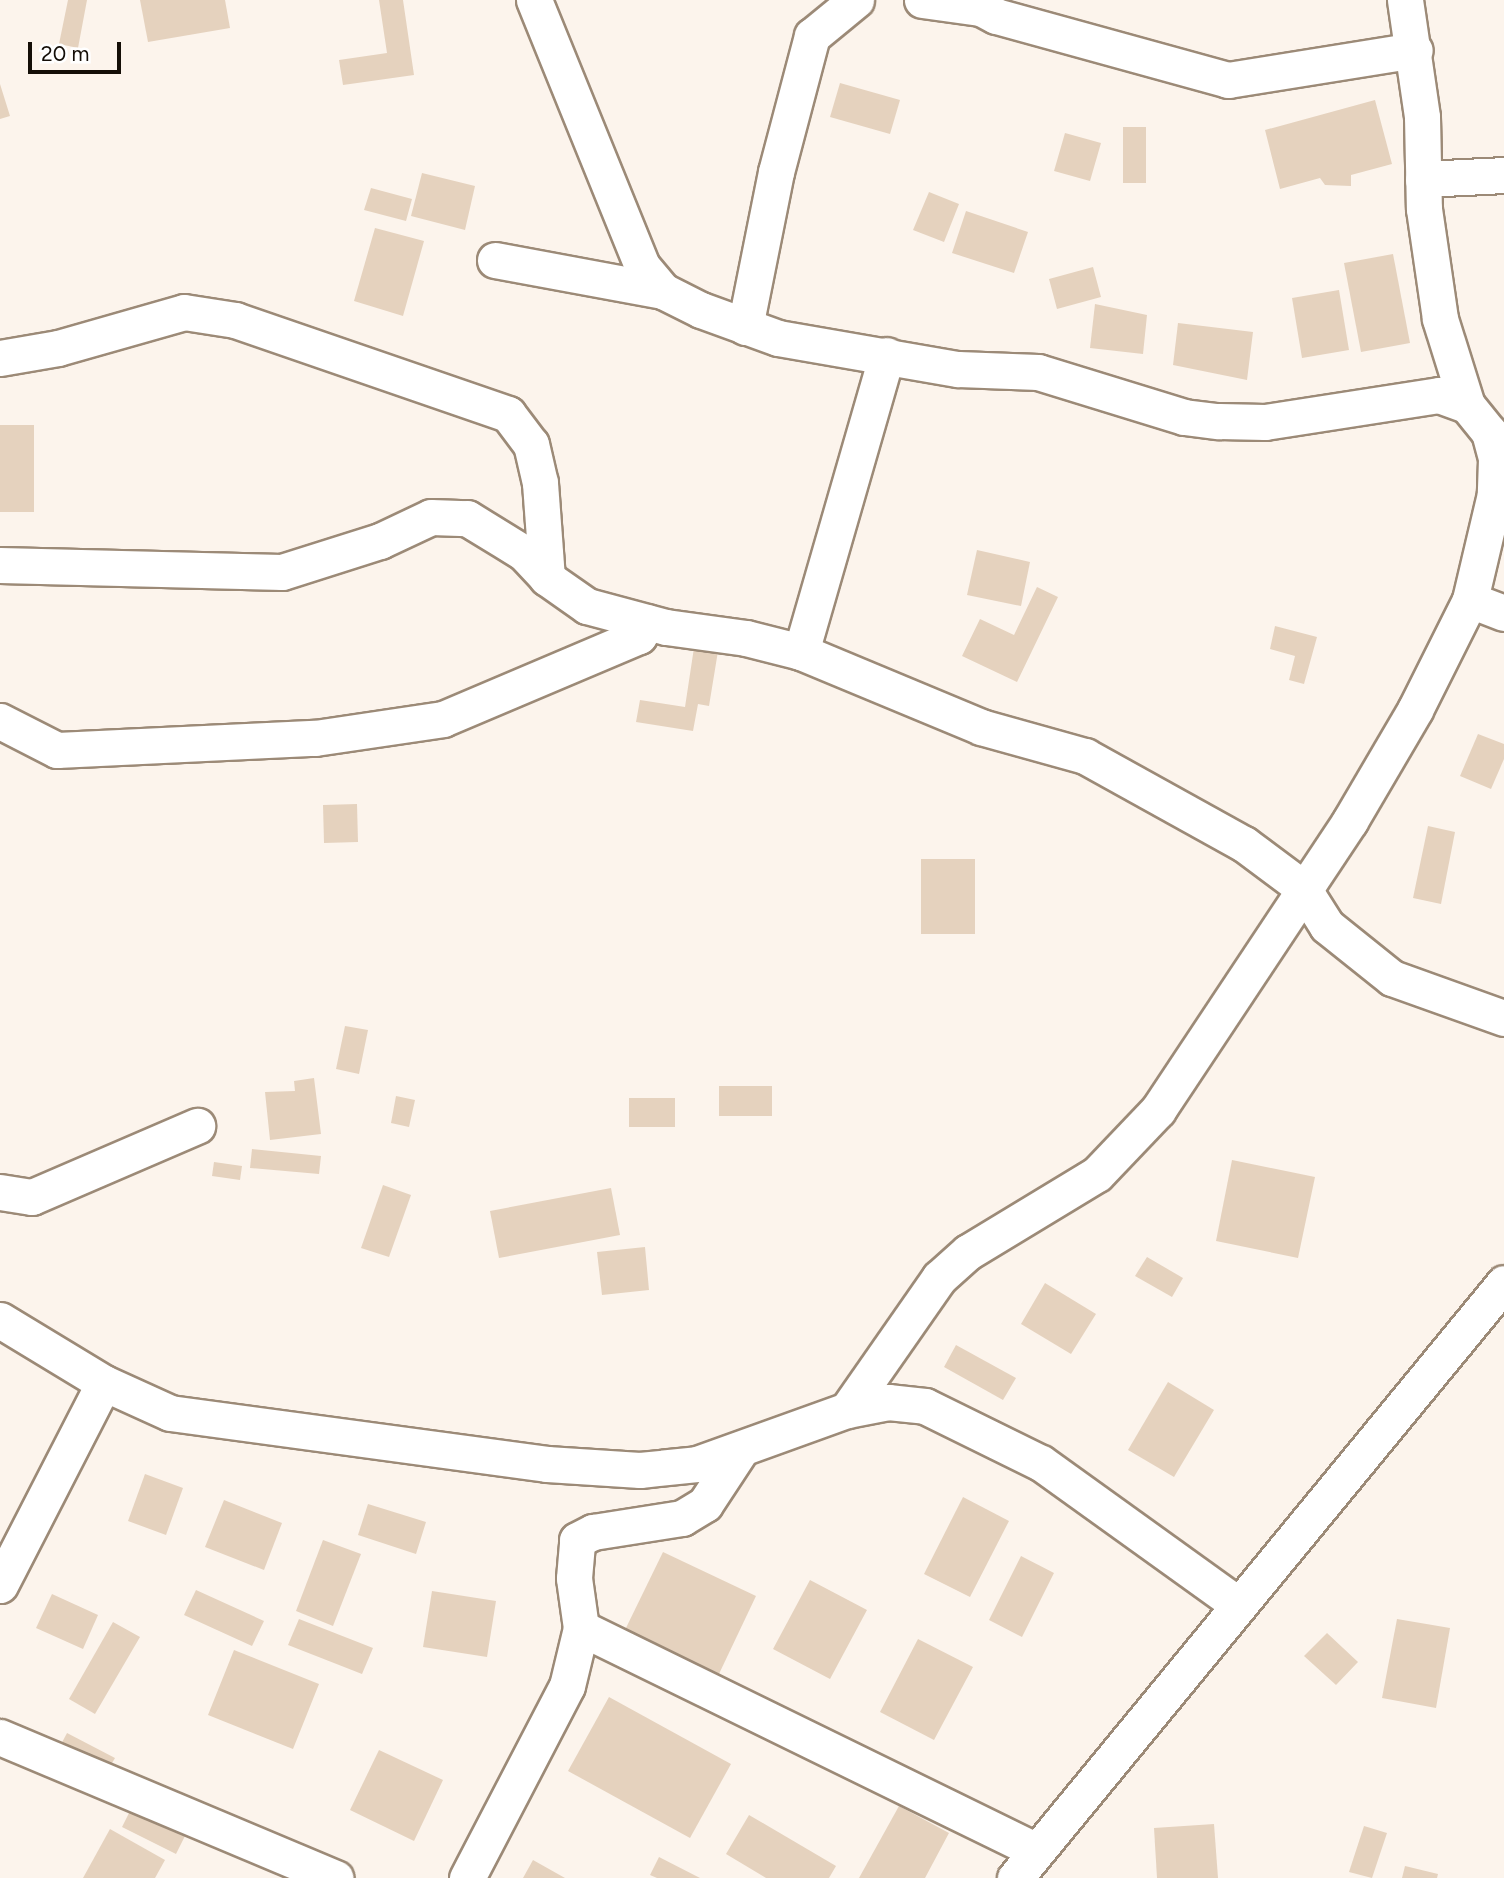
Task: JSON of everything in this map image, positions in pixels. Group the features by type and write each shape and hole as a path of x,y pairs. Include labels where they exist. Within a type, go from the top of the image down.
{"street":[{"path":"534,0 624,226 642,266 663,291"},
{"path":"745,327 776,172 812,36 856,0"},
{"path":"922,0 981,8 1009,20 1228,80 1415,50"},
{"path":"848,1409 939,1278 968,1252 1097,1174 1139,1134 1350,821 1415,710 1470,600 1495,494 1496,459 1489,432 1467,405 1440,319 1423,178 1415,50 1405,0"},
{"path":"1423,178 1504,175"},
{"path":"495,260 663,291 745,327 778,338 958,369 1038,372 1184,417 1265,422 1439,395 1467,405"},
{"path":"0,358 58,348 184,312 235,320 508,414 531,444 540,483 547,578"},
{"path":"801,652 887,355"},
{"path":"0,565 282,572 380,541 431,517 467,518 524,553 547,578 587,606 647,622 746,638 801,652 981,727 1085,756 1244,844 1303,888 1327,926 1392,978 1504,1018"},
{"path":"1470,600 1504,613"},
{"path":"0,721 57,750 315,738 404,725 443,719 639,636 647,622"},
{"path":"0,1192 32,1197 197,1126"},
{"path":"1015,1878 1237,1604 1504,1283"},
{"path":"0,1320 104,1383 170,1413 483,1458 640,1470 697,1464 740,1451 848,1409 888,1402 925,1406 1041,1463 1237,1604"},
{"path":"0,1585 104,1383"},
{"path":"467,1878 567,1686 581,1628 574,1578 577,1540 593,1532 681,1518 705,1504 740,1451"},
{"path":"581,1628 1035,1850"},
{"path":"0,1737 336,1878"}],"building":[{"path":"68,0 87,0 78,48 59,44"},
{"path":"140,0 225,0 230,28 148,42"},
{"path":"379,0 403,0 414,75 343,85 339,60 387,53"},
{"path":"840,83 900,100 890,134 830,117"},
{"path":"0,84 10,116 0,119"},
{"path":"1375,100 1392,164 1351,175 1351,186 1325,185 1320,178 1280,189 1265,130"},
{"path":"1123,127 1146,127 1146,183 1123,183"},
{"path":"1065,133 1101,143 1090,181 1054,171"},
{"path":"422,173 475,186 465,230 411,216"},
{"path":"371,188 412,199 406,221 364,210"},
{"path":"929,192 959,204 944,242 913,230"},
{"path":"966,211 1028,232 1014,273 952,253"},
{"path":"375,228 424,241 403,316 354,301"},
{"path":"1393,254 1410,343 1361,352 1344,263"},
{"path":"1093,267 1101,297 1057,309 1049,279"},
{"path":"1339,290 1349,350 1302,358 1292,298"},
{"path":"1095,304 1147,315 1143,354 1090,348"},
{"path":"1178,323 1253,332 1247,380 1173,365"},
{"path":"0,425 34,425 34,512 0,512"},
{"path":"977,550 1030,562 1021,606 967,595"},
{"path":"1037,587 1058,597 1017,682 962,656 980,619 1014,635"},
{"path":"1275,626 1317,637 1304,684 1289,680 1295,656 1270,649"},
{"path":"695,641 719,645 709,706 698,704 693,731 636,722 640,700 685,707"},
{"path":"1478,734 1504,744 1504,759 1491,789 1460,776"},
{"path":"357,804 358,842 324,843 323,805"},
{"path":"1428,826 1455,832 1441,904 1413,898"},
{"path":"921,859 975,859 975,934 921,934"},
{"path":"345,1026 368,1030 359,1074 336,1069"},
{"path":"314,1078 321,1134 270,1140 265,1092 295,1091 294,1081"},
{"path":"719,1086 772,1086 772,1116 719,1116"},
{"path":"396,1096 415,1100 409,1127 391,1123"},
{"path":"629,1098 675,1098 675,1127 629,1127"},
{"path":"252,1149 321,1156 319,1174 250,1168"},
{"path":"1232,1160 1315,1177 1298,1258 1216,1241"},
{"path":"214,1162 242,1166 240,1180 212,1176"},
{"path":"383,1185 411,1195 389,1257 361,1248"},
{"path":"611,1188 620,1235 499,1258 490,1211"},
{"path":"645,1247 649,1290 602,1295 597,1252"},
{"path":"1147,1257 1183,1278 1172,1297 1135,1276"},
{"path":"1045,1283 1096,1314 1071,1354 1021,1324"},
{"path":"956,1345 1016,1378 1003,1400 944,1367"},
{"path":"1168,1382 1214,1410 1174,1477 1128,1450"},
{"path":"145,1474 183,1488 166,1535 128,1521"},
{"path":"963,1497 1009,1521 970,1597 924,1574"},
{"path":"224,1500 282,1523 264,1570 205,1547"},
{"path":"368,1504 426,1522 416,1554 358,1535"},
{"path":"323,1540 361,1554 333,1626 296,1611"},
{"path":"663,1552 756,1596 718,1676 624,1632"},
{"path":"1021,1556 1054,1573 1022,1637 989,1620"},
{"path":"810,1580 867,1610 830,1679 773,1649"},
{"path":"196,1590 264,1621 252,1646 184,1615"},
{"path":"432,1591 496,1601 487,1657 423,1647"},
{"path":"52,1594 98,1615 83,1649 36,1628"},
{"path":"299,1619 373,1648 362,1674 288,1645"},
{"path":"1397,1619 1450,1628 1436,1708 1382,1698"},
{"path":"113,1622 140,1637 95,1714 69,1699"},
{"path":"1327,1633 1358,1662 1336,1685 1304,1656"},
{"path":"918,1639 973,1667 934,1740 880,1712"},
{"path":"234,1650 319,1684 293,1749 208,1715"},
{"path":"609,1697 731,1764 690,1838 568,1771"},
{"path":"67,1733 115,1758 105,1775 58,1750"},
{"path":"379,1750 443,1780 414,1841 350,1810"},
{"path":"133,1805 187,1832 176,1854 122,1827"},
{"path":"899,1806 949,1833 925,1878 859,1878"},
{"path":"749,1815 836,1866 829,1878 766,1878 726,1854"},
{"path":"1214,1824 1218,1878 1157,1878 1154,1828"},
{"path":"1364,1826 1387,1833 1372,1878 1349,1872"},
{"path":"110,1829 165,1860 155,1878 83,1878"},
{"path":"659,1857 700,1878 657,1878 650,1875"},
{"path":"533,1860 565,1878 523,1878"},
{"path":"1405,1866 1438,1874 1437,1878 1402,1878"}]}
